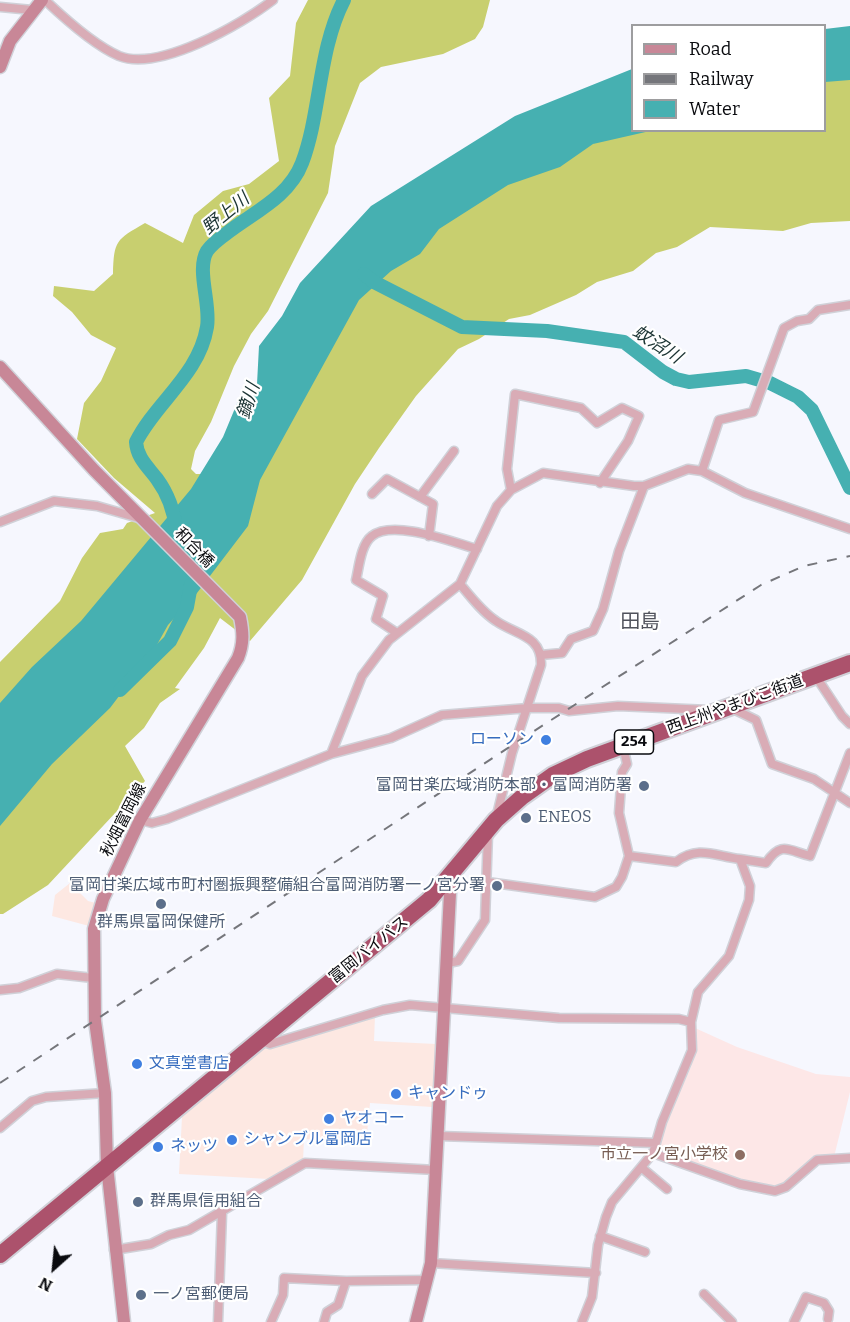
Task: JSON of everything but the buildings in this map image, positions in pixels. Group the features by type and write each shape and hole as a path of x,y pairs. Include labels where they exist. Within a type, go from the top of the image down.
{"highway":[{"name":"西上州やまびこ街道","path":"451,874 492,825 522,797 554,775 623,746 850,663"},
{"name":"富岡バイパス","path":"0,1242 259,1040 429,900 451,874"},
{"name":"富岡バイパス","path":"0,1255 107,1159 423,894 451,874"}],"main road":[{"path":"0,67 10,40 32,10 44,0"},
{"path":"0,367 94,470 147,523"},
{"name":"和合橋","path":"147,523 213,591"},
{"name":"秋畑富岡線","path":"124,1322 114,1250 107,1159 105,1092 95,1021 94,930 103,899 140,820 238,658 243,645 240,617 213,591"},
{"path":"416,1322 430,1263 446,1008 451,874"}],"street":[{"path":"44,0 119,55 142,58 177,52 223,30 273,0"},
{"path":"0,7 32,10"},
{"path":"702,471 719,420 753,412 784,328 809,319 818,310 850,305"},
{"path":"511,490 507,470 515,394 581,408 597,423 622,408 639,416 628,441 600,483"},
{"path":"420,497 454,451"},
{"path":"331,754 362,676 389,640 460,584 497,506 511,490 543,472 600,483 645,486 688,469 702,471 745,493 850,529"},
{"path":"372,494 387,479 433,504 429,536"},
{"path":"541,655 562,653 572,639 593,631 603,609 619,551 645,486"},
{"path":"0,522 54,501 97,507 147,523"},
{"path":"397,633 376,619 383,596 356,580 365,545 371,536 389,528 477,549"},
{"path":"447,963 458,961 485,921 492,825 541,665 541,655 533,639 495,621 460,584"},
{"path":"815,675 850,724"},
{"path":"140,820 152,823 166,819 331,754 391,738 442,715 528,708 559,708 569,711 618,706 723,709 756,720 772,764 814,779 850,803"},
{"path":"487,882 595,897 616,887 629,856 619,813 622,772 627,764 623,746"},
{"path":"629,856 676,862 686,854 699,851 766,862 775,850 781,848 810,856 850,755"},
{"path":"582,1322 592,1297 597,1273 600,1236 612,1202 653,1154 662,1122 692,1050 692,1022 698,992 729,956 749,900 750,886 740,859"},
{"path":"0,990 19,988 57,974 93,978"},
{"path":"259,1040 270,1044 383,1010 410,1005 559,1017 679,1019 692,1022"},
{"path":"0,1128 32,1101 46,1097 105,1092"},
{"path":"439,1136 656,1143"},
{"path":"653,1154 740,1184 775,1191 786,1187 817,1160 850,1158"},
{"path":"114,1250 150,1244 169,1235 189,1230 305,1163 436,1170"},
{"path":"642,1168 667,1189"},
{"path":"218,1322 222,1213"},
{"path":"600,1236 645,1252"},
{"path":"430,1263 597,1273"},
{"path":"271,1322 283,1295 284,1278 346,1281 427,1280"},
{"path":"324,1322 327,1312 338,1305 346,1281"},
{"path":"704,1294 732,1322"},
{"path":"794,1322 806,1297 824,1303 829,1311 828,1319"}],"shaded area":[{"path":"70,883 88,901 96,903 89,926 52,916 55,895"},
{"path":"375,1016 374,1041 436,1044 432,1107 370,1103 366,1144 304,1139 303,1161 269,1179 179,1174 182,1117 264,1047"},
{"path":"695,1028 737,1047 816,1074 850,1077 850,1092 834,1157 813,1156 784,1185 773,1188 740,1182 661,1152 658,1147 666,1121 691,1067"}],"green space":[{"path":"308,0 490,0 483,27 475,39 443,54 381,67 360,83 335,146 328,193 268,311 251,334 234,366 211,422 195,451 191,469 196,474 203,474 255,397 472,185 631,130 826,132 826,51 850,49 850,221 811,223 783,231 710,227 677,247 656,253 633,271 597,282 576,295 530,315 509,319 479,339 458,349 416,396 379,448 355,484 302,580 250,641 220,618 204,648 175,688 180,689 160,703 144,728 125,746 145,781 48,885 0,914 0,662 60,601 82,558 100,533 123,529 127,523 155,513 114,478 77,439 84,403 101,381 116,348 91,335 72,312 53,296 54,286 94,291 113,274 114,254 118,242 145,223 183,243 194,215 223,191 249,184 279,161 269,98 290,76 296,23"}],"water":[{"path":"850,26 850,80 826,82 826,29"},
{"path":"631,69 631,132 646,132 593,144 560,167 508,185 439,229 420,254 391,271 359,300 260,480 248,526 197,593 168,625 154,650 110,708 52,764 0,826 0,703 32,667 81,621 191,489 223,437 243,389 257,384 259,346 282,316 300,283 371,206 515,116"}],"waterway":[{"name":"野上川","path":"176,529 167,497 141,458 136,442 154,414 186,374 202,344 208,318 203,277 207,251 222,237 280,195 296,175 302,163 313,123 329,40 344,0"},
{"name":"蚊沼川","path":"364,274 374,282 462,327 547,331 624,342 663,372 676,379 689,382 746,376 770,383 798,397 812,410 850,488"},
{"name":"鏑川","path":"120,690 170,641 187,607 191,585"}],"railway":[{"path":"0,1083 517,742 761,585 804,566 850,556"}],"place":[{"name":"ローソン","path":"546,740"},
{"name":"富岡甘楽広域消防本部・富岡消防署","path":"644,786"},
{"name":"ENEOS","path":"526,818"},
{"name":"富岡甘楽広域市町村圏振興整備組合富岡消防署一ノ宮分署","path":"497,886"},
{"name":"群馬県富岡保健所","path":"161,904"},
{"name":"文真堂書店","path":"137,1064"},
{"name":"キャンドゥ","path":"396,1094"},
{"name":"ヤオコー","path":"329,1119"},
{"name":"シャンブル富岡店","path":"232,1140"},
{"name":"ネッツ","path":"158,1147"},
{"name":"市立一ノ宮小学校","path":"740,1155"},
{"name":"群馬県信用組合","path":"138,1202"},
{"name":"一ノ宮郵便局","path":"141,1295"}],"district":[{"name":"田島","path":"640,622"}]}
